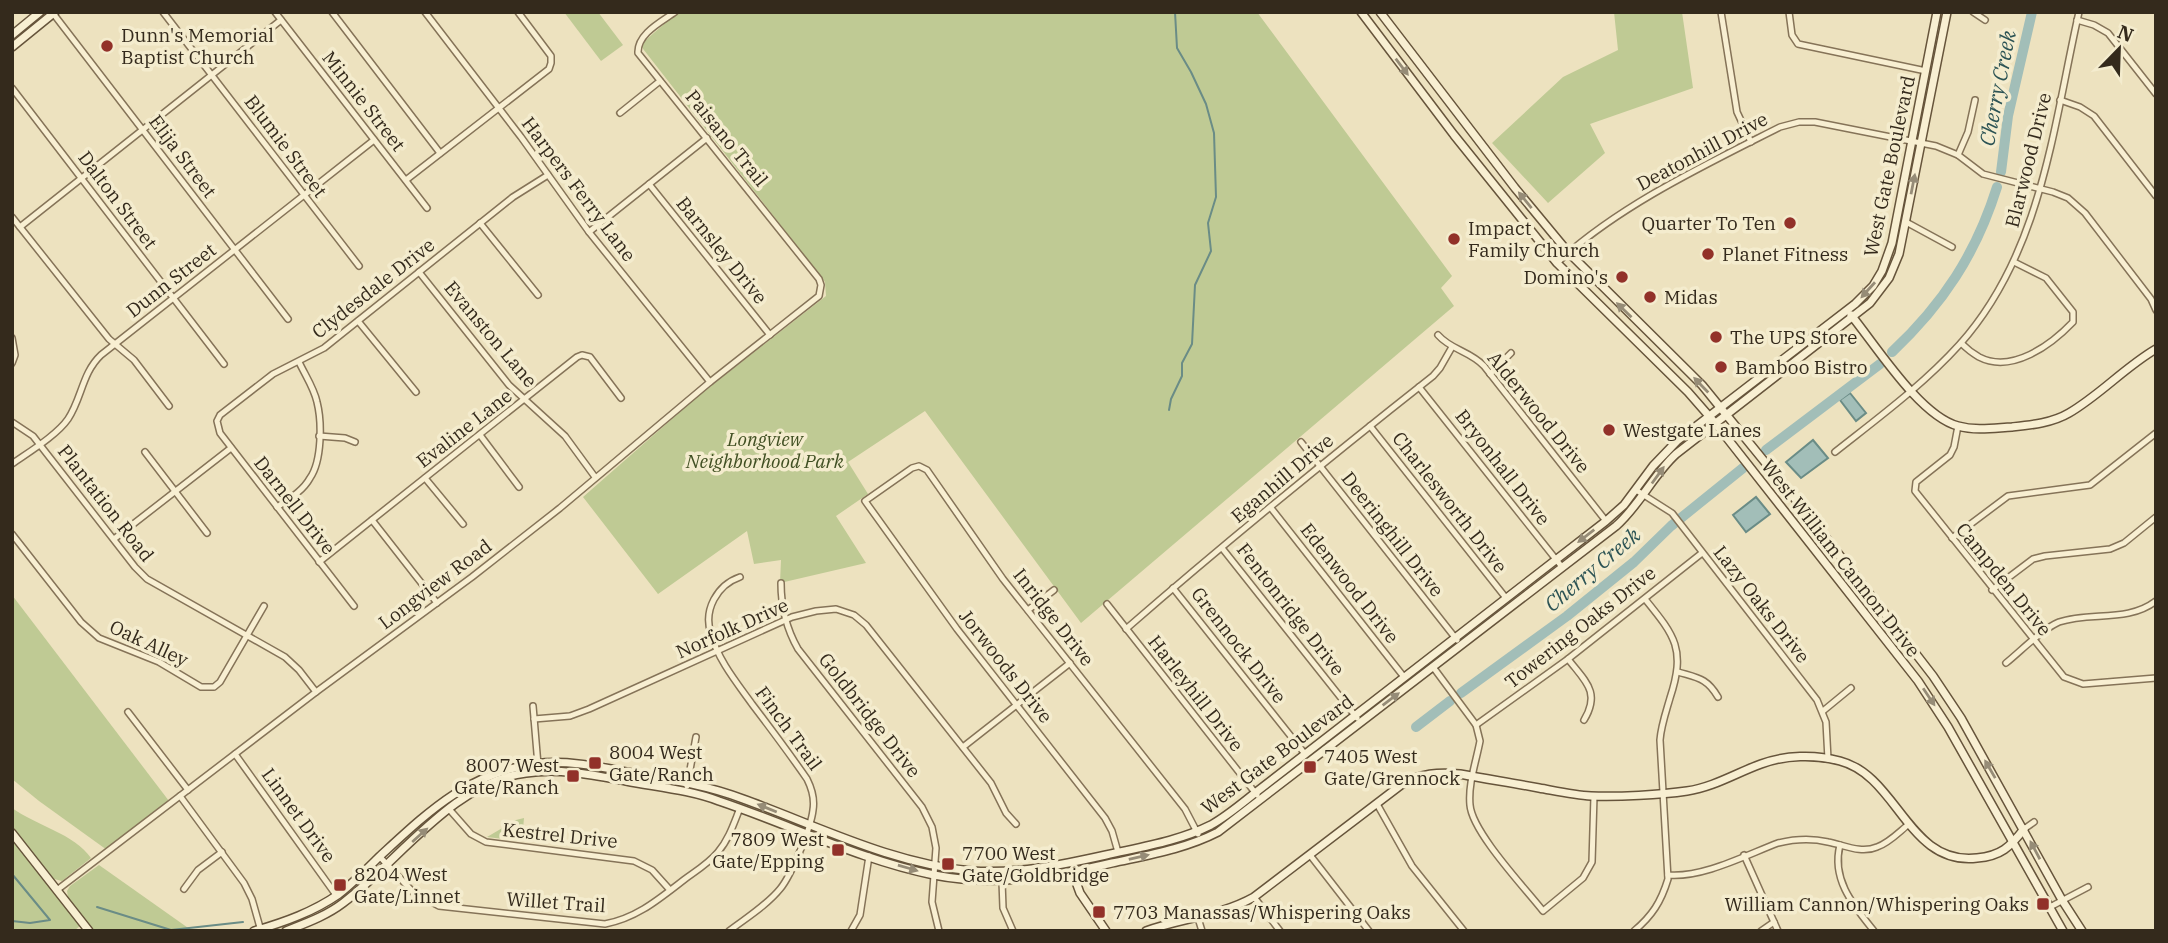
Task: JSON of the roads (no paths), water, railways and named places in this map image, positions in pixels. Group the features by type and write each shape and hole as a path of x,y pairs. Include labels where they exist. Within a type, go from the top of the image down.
{"main road":[{"path":"12,35 40,12"},
{"name":"West William Cannon Drive","path":"1361,12 1454,135 1557,263 1710,417 1873,624 1934,705 2063,931"},
{"name":"West William Cannon Drive","path":"1380,12 1515,188 1568,252 1702,386 1886,614 1950,700 2082,931"},
{"name":"West Gate Boulevard","path":"259,930 299,917 336,895 436,807 469,784 499,771 571,762 688,783 745,799 901,857 971,871 1049,868 1196,831 1219,820 1606,521 1624,505 1661,456 1677,441 1847,310 1873,286 1888,257 1937,12"},
{"name":"West Gate Boulevard","path":"286,931 343,903 469,795 503,778 538,767 709,797 869,856 934,875 967,880 1031,880 1073,873 1200,840 1218,832 1630,514 1672,458 1870,303 1889,278 1899,254 1947,12"},
{"path":"12,47 53,13"},
{"path":"1847,310 1911,390 1933,413 1958,426 1979,429 2030,425 2062,417 2156,349"},
{"path":"1645,351 1655,339"},
{"path":"1797,348 1804,356"},
{"path":"1873,624 1886,614"},
{"path":"1146,931 1232,909 1254,897 1401,785 1421,776 1447,772 1594,796 1685,791 1711,786 1772,761 1794,757 1828,759 1842,761 1863,772 1883,791 1926,843 1936,850 1961,858 1989,856 2010,847 2024,829"},
{"path":"12,832 89,931"},
{"path":"1070,863 1080,893 1106,931"}],"street":[{"name":"Blumie Street","path":"163,12 359,266"},
{"name":"Minnie Street","path":"275,12 428,208"},
{"path":"332,12 440,153"},
{"name":"Harpers Ferry Lane","path":"425,12 499,107 589,232 710,382"},
{"path":"406,180 548,69 551,56 518,12"},
{"name":"Paisano Trail","path":"675,12 649,31 638,44 638,53 819,279 821,290"},
{"path":"1721,12 1737,112 1751,142"},
{"path":"1788,12 1792,36 1798,44 1926,71"},
{"path":"1973,12 1985,20"},
{"name":"Blarwood Drive","path":"1835,452 1911,390 1961,343 1988,307 2014,262 2032,219 2040,189 2079,12"},
{"name":"Elija Street","path":"53,13 288,319"},
{"path":"20,227 281,20"},
{"path":"2077,20 2108,33 2156,94"},
{"path":"620,113 660,81"},
{"name":"Dalton Street","path":"12,88 224,364"},
{"path":"1958,155 1968,132 1975,100"},
{"path":"2060,100 2080,107 2094,117 2156,196"},
{"name":"Deatonhill Drive","path":"1557,263 1610,219 1780,127 1807,121 1943,148 1958,155 1983,174 2068,198 2085,213 2151,299 2156,310"},
{"path":"589,232 707,138"},
{"name":"Dunn Street","path":"12,464 68,419 89,369 97,359 374,140"},
{"name":"Clydesdale Drive","path":"217,421 220,415 273,374 324,348 524,189 548,175"},
{"name":"Barnsley Drive","path":"649,184 770,335"},
{"path":"12,217 114,345 134,360 169,406"},
{"path":"1906,222 1952,247"},
{"path":"480,223 537,295"},
{"path":"1961,343 1985,359 2020,359 2046,345 2073,322 2073,312 2051,284 2042,275 2014,262"},
{"name":"Evanston Lane","path":"419,272 509,385 565,436 596,477"},
{"name":"Longview Road","path":"57,890 560,508 710,382 819,296 821,290"},
{"path":"358,321 416,392"},
{"name":"Alderwood Drive","path":"1438,335 1452,347 1474,357 1490,374 1606,521"},
{"path":"12,338 15,355 12,363"},
{"name":"Eganhill Drive","path":"1126,629 1319,466 1437,372 1452,347"},
{"path":"1490,374 1511,353"},
{"name":"Evaline Lane","path":"319,562 582,355 590,358 621,398"},
{"path":"277,507 298,492 310,479 318,459 317,402 299,362"},
{"name":"Bryonhall Drive","path":"1419,387 1562,567"},
{"name":"Darnell Drive","path":"217,421 220,433 231,448 354,606"},
{"name":"Plantation Road","path":"12,422 27,431 39,444 135,567 157,586 291,662 316,692"},
{"name":"Charlesworth Drive","path":"1370,426 1506,598"},
{"name":"Campden Drive","path":"1958,426 1950,455 1920,478 1914,489 1992,590 2064,677 2077,683 2090,684 2156,678"},
{"path":"1952,538 2008,496 2090,485 2156,433"},
{"path":"480,435 519,487"},
{"path":"319,436 345,438 355,442"},
{"name":"Deeringhill Drive","path":"1301,442 1461,645"},
{"path":"114,539 231,448"},
{"path":"145,452 208,533"},
{"name":"Inridge Drive","path":"865,501 912,467 923,467 1028,610 1185,809 1200,840"},
{"path":"425,478 463,524"},
{"name":"Lazy Oaks Drive","path":"1636,490 1668,509 1816,700 1823,711 1828,735 1828,759"},
{"name":"Jorwoods Drive","path":"865,501 950,620 1105,818 1118,852"},
{"name":"Edenwood Drive","path":"1271,508 1404,677"},
{"path":"1992,590 2032,559 2110,549 2124,542 2156,517"},
{"path":"372,520 437,603"},
{"name":"Oak Alley","path":"12,534 80,622 93,634 159,662 201,687 214,687 220,682 264,606"},
{"name":"Fentonridge Drive","path":"1222,548 1361,723"},
{"name":"Towering Oaks Drive","path":"1476,726 1568,659 1702,553"},
{"name":"Finch Trail","path":"729,931 778,892 791,870 814,808 811,787 733,678 718,652 709,628 711,605 724,585 740,578"},
{"name":"Goldbridge Drive","path":"781,583 781,603 792,638 922,807 934,838 936,866 932,902 939,931"},
{"name":"Grennock Drive","path":"1173,588 1305,754"},
{"path":"1028,610 1054,590"},
{"path":"1634,931 1654,911 1663,895 1668,875 1660,735 1678,672 1678,657 1673,637 1645,598"},
{"path":"2006,663 2050,627 2063,621 2137,613 2156,601"},
{"name":"Harleyhill Drive","path":"1107,604 1261,800"},
{"name":"Norfolk Drive","path":"534,719 570,716 718,652 785,619 836,609 854,615 866,625 991,783 1006,813 1016,824"},
{"path":"1568,659 1587,683 1592,696 1592,703 1584,720"},
{"path":"963,747 1070,663"},
{"path":"1433,667 1476,726 1480,741 1473,776 1470,805 1472,816 1477,827 1543,911 1583,878 1592,862 1594,796"},
{"path":"1678,672 1711,684 1718,697"},
{"path":"1823,711 1851,688"},
{"path":"533,706 538,767"},
{"path":"128,712 188,790"},
{"path":"686,792 696,737"},
{"name":"Linnet Drive","path":"235,754 336,895"},
{"path":"180,796 244,883 252,899 259,930"},
{"path":"1377,804 1416,872 1464,931"},
{"name":"Willet Trail","path":"380,857 414,892 439,906 605,924 625,919 646,909 707,862 727,839 740,808"},
{"name":"Kestrel Drive","path":"449,810 471,834 486,842 634,861 652,870 670,890"},
{"path":"2024,829 2034,822"},
{"path":"1668,875 1693,874 1791,840 1804,839 1861,850 1872,849 1889,841 1909,824"},
{"path":"1840,845 1838,858 1844,890 1874,931"},
{"path":"184,889 198,870 222,852"},
{"path":"1310,855 1369,931"},
{"path":"1744,855 1778,931"},
{"path":"851,931 861,910 869,856"},
{"path":"1002,881 1003,908 1013,931"},
{"path":"2050,906 2088,887"},
{"path":"1254,897 1280,931"},
{"path":"1199,918 1202,931"},
{"path":"1760,931 1774,922"}],"water":[{"path":"1850,393 1866,413 1856,421 1840,400"},
{"path":"1813,440 1828,458 1801,478 1786,462"},
{"path":"1756,497 1770,514 1746,532 1733,515"}],"waterway":[{"path":"1169,410 1182,376 1182,363 1192,344 1195,285 1211,251 1208,223 1216,197 1214,133 1206,104 1177,48 1175,12"},
{"name":"Cherry Creek","path":"2001,172 2008,116 2032,12"},
{"name":"Cherry Creek","path":"1892,352 1927,315 1956,277 1979,234 1997,187"},
{"name":"Cherry Creek","path":"1766,450 1880,364"},
{"name":"Cherry Creek","path":"1461,693 1567,616 1743,468"},
{"name":"Cherry Creek","path":"1416,727 1450,701"},
{"path":"12,874 50,920 30,923 12,921"},
{"path":"97,907 171,930 243,922"}],"place":[{"name":"Dunn's Memorial Baptist Church","path":"107,46"},
{"name":"Quarter To Ten","path":"1790,223"},
{"name":"Impact Family Church","path":"1454,239"},
{"name":"Planet Fitness","path":"1708,254"},
{"name":"Domino's","path":"1622,277"},
{"name":"Midas","path":"1650,297"},
{"name":"The UPS Store","path":"1716,337"},
{"name":"Bamboo Bistro","path":"1721,367"},
{"name":"Westgate Lanes","path":"1609,430"},
{"name":"8004 West Gate/Ranch","path":"595,763"},
{"name":"7405 West Gate/Grennock","path":"1310,767"},
{"name":"8007 West Gate/Ranch","path":"573,776"},
{"name":"7809 West Gate/Epping","path":"838,850"},
{"name":"7700 West Gate/Goldbridge","path":"948,864"},
{"name":"8204 West Gate/Linnet","path":"340,885"},
{"name":"William Cannon/Whispering Oaks","path":"2043,904"},
{"name":"7703 Manassas/Whispering Oaks","path":"1099,912"}],"park label":[{"name":"Longview Neighborhood Park","path":"765,450"}]}
